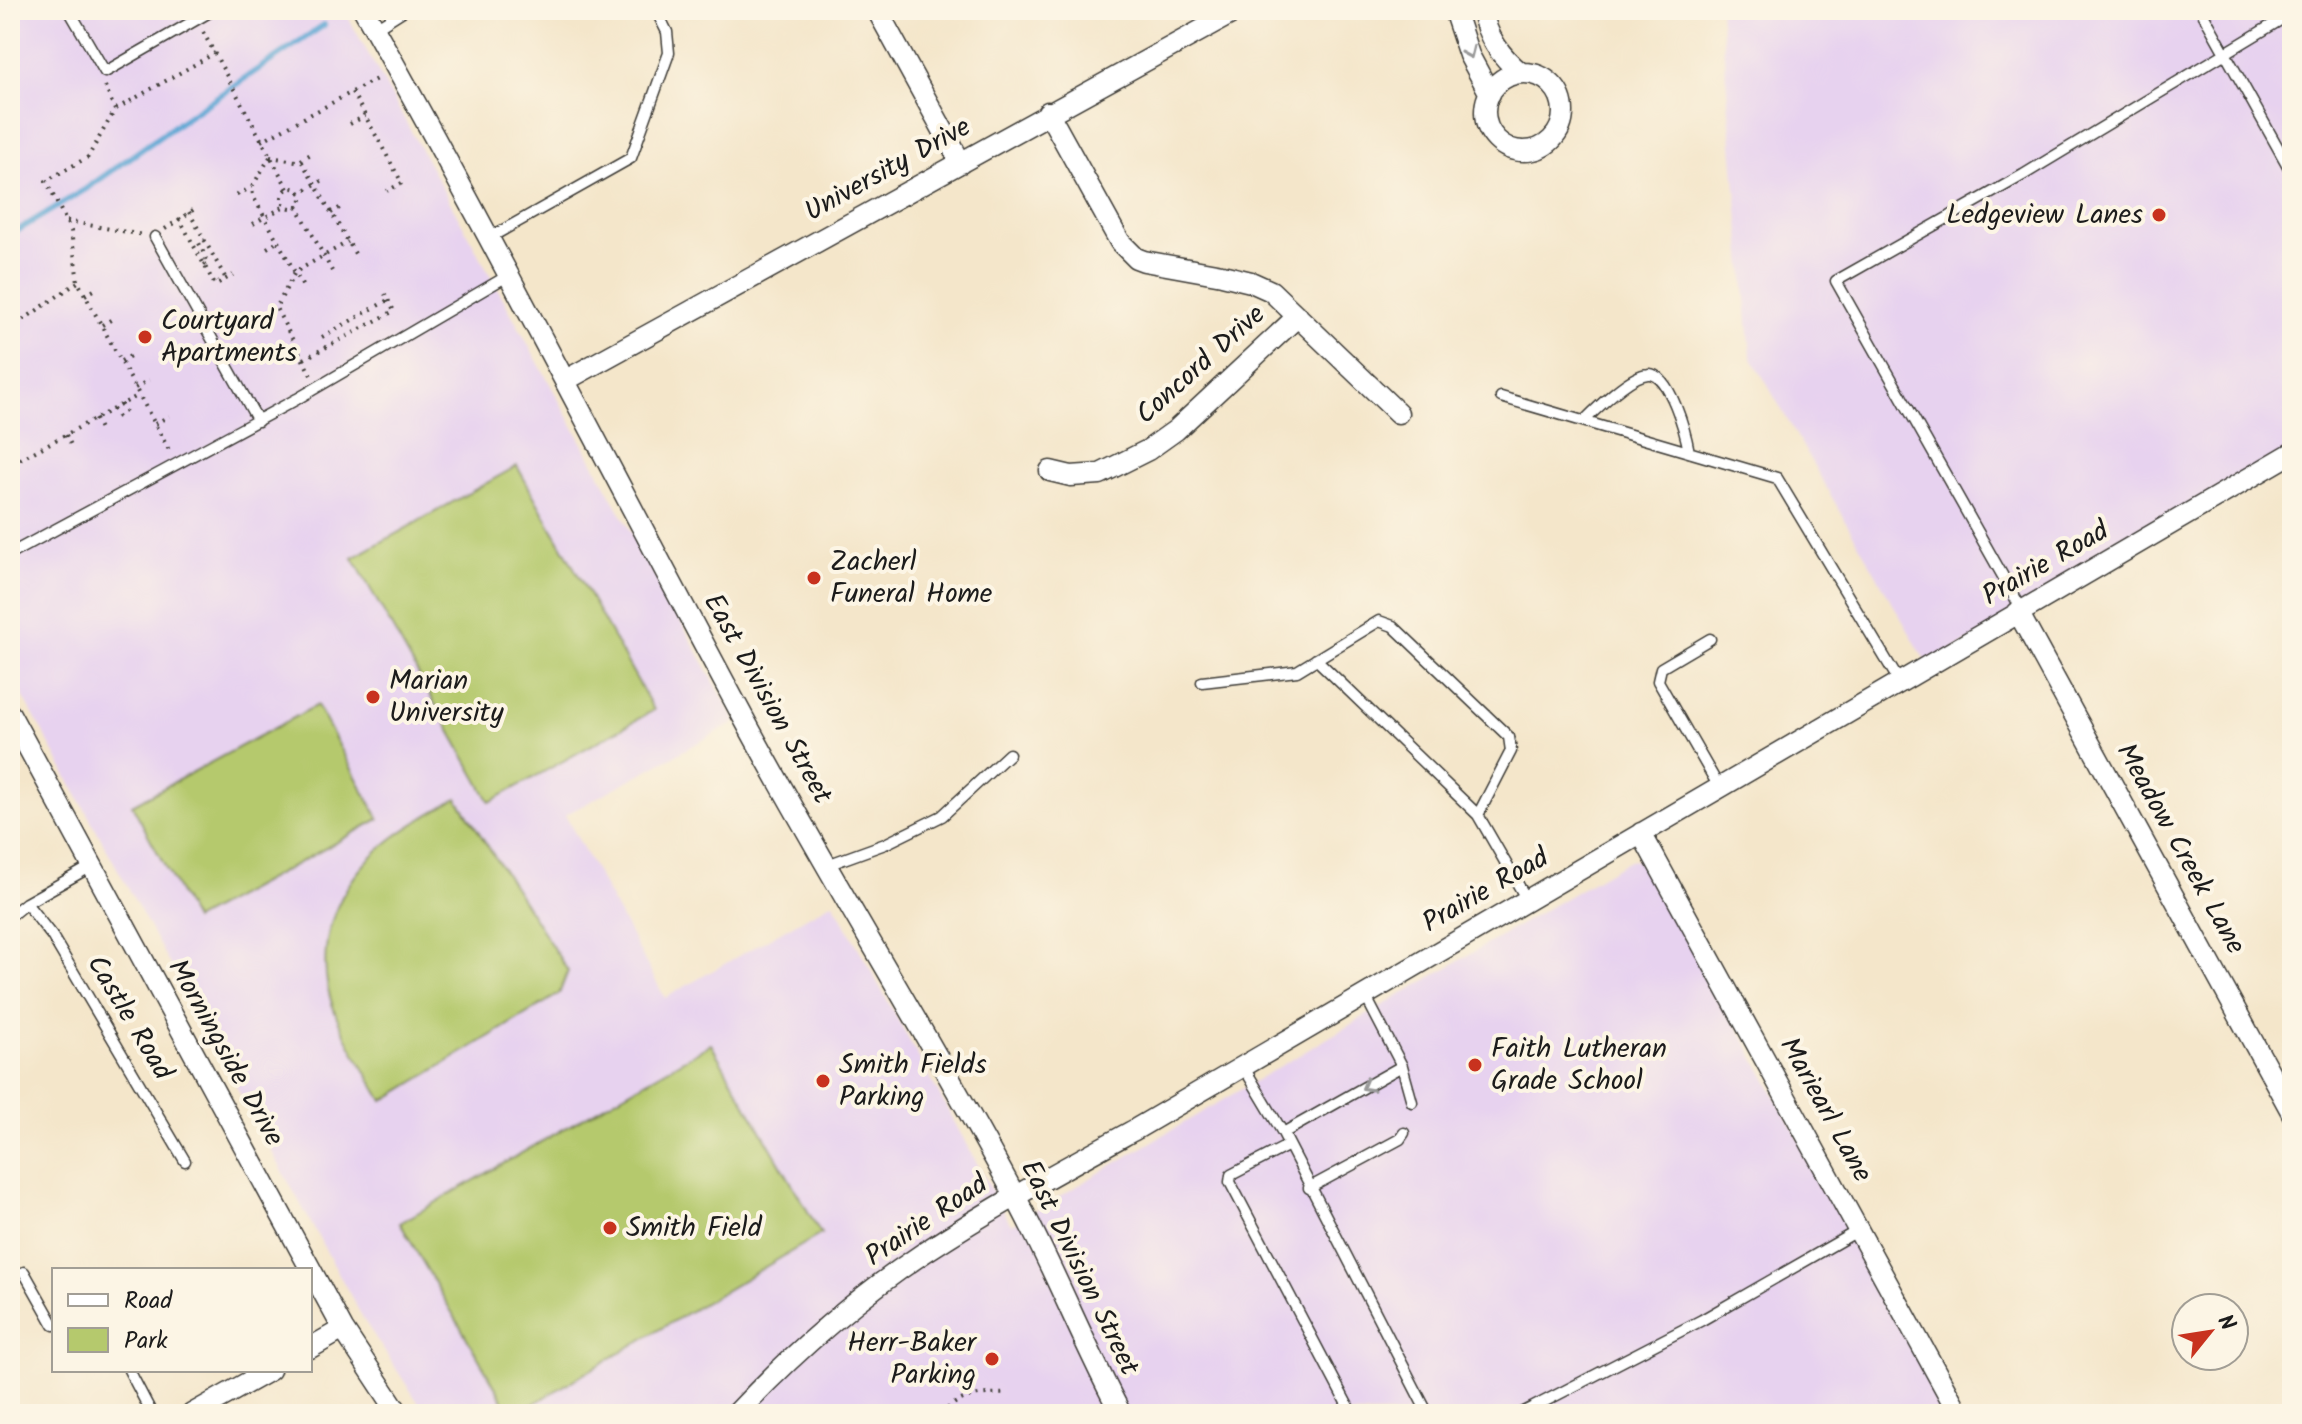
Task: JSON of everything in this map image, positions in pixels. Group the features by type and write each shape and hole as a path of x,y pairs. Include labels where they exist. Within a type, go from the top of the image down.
{"street":[{"name":"East Division Street","path":"364,10 566,380 743,718 1015,1196 1067,1297 1121,1414"},
{"path":"877,10 961,163"},
{"name":"University Drive","path":"566,380 1238,10"},
{"path":"1454,10 1469,55 1490,94"},
{"path":"1482,10 1494,45 1505,60 1521,73"},
{"path":"1521,73 1536,75 1549,82 1559,93 1563,107 1563,122 1557,135 1546,145 1532,151 1518,151 1504,146 1493,136 1486,123 1485,108 1490,94 1498,83 1521,73"},
{"path":"1048,112 1120,242 1130,253 1144,261 1251,282 1271,291 1398,413"},
{"name":"Concord Drive","path":"1050,471 1071,476 1100,474 1148,450 1183,424 1298,316"},
{"name":"Prairie Road","path":"736,1414 792,1357 866,1296 927,1251 1015,1196 2292,453"},
{"name":"Meadow Creek Lane","path":"2020,611 2292,1113"},
{"name":"Morningside Drive","path":"10,714 310,1268"},
{"name":"Mariearl Lane","path":"1641,833 1959,1414"},
{"name":"Morningside Drive","path":"312,1272 343,1329 399,1414"},
{"path":"312,1347 343,1329"},
{"path":"192,1414 266,1372"}],"lane":[{"path":"69,10 105,72 213,10"},
{"path":"374,29 404,10"},
{"path":"489,238 631,158 669,53 667,32 656,10"},
{"path":"2201,10 2292,173"},
{"path":"2269,10 2276,22"},
{"path":"2020,611 1836,281 2023,175 2292,13"},
{"path":"155,237 258,421"},
{"path":"10,554 258,421 509,275"},
{"path":"1584,421 1610,395 1645,374 1652,374 1661,380 1682,418 1689,452"},
{"path":"1501,397 1777,478 1899,681"},
{"path":"1202,682 1297,671 1379,621 1393,626 1509,737 1511,751 1478,815"},
{"path":"1710,639 1661,668 1658,681 1719,787"},
{"path":"1316,659 1478,815 1527,900"},
{"path":"827,865 908,834 942,816 1009,754"},
{"path":"10,916 26,903 92,866"},
{"name":"Castle Road","path":"26,903 52,936 185,1161"},
{"path":"1365,995 1402,1066 1412,1102"},
{"path":"1243,1066 1283,1133 1428,1414"},
{"path":"1283,1133 1402,1066"},
{"path":"1309,1188 1400,1139 1404,1133"},
{"path":"1289,1145 1231,1175 1230,1182 1352,1414"},
{"path":"1520,1414 1702,1320 1859,1229"},
{"path":"24,1272 52,1321"},
{"path":"130,1372 152,1414"}],"path":[{"path":"196,20 288,189"},
{"path":"177,464 78,282 71,231 46,181 88,157 115,110 215,53"},
{"path":"261,141 396,68"},
{"path":"105,72 104,85 115,110"},
{"path":"352,92 402,183 387,191"},
{"path":"350,124 365,116"},
{"path":"299,161 314,152"},
{"path":"270,157 302,162 357,257"},
{"path":"237,195 252,187 270,157"},
{"path":"299,193 327,178"},
{"path":"252,187 253,196 303,287"},
{"path":"253,224 285,206 297,206 302,198 292,187 281,198 285,206"},
{"path":"297,206 332,271"},
{"path":"331,213 343,206"},
{"path":"65,218 155,237 196,208"},
{"path":"189,212 226,279"},
{"path":"179,218 215,285 233,275"},
{"path":"204,265 208,263 199,243 205,240"},
{"path":"267,248 279,241"},
{"path":"317,387 276,308 295,272 348,242"},
{"path":"10,329 78,282"},
{"path":"85,295 98,288"},
{"path":"303,360 394,311 386,297 320,335 327,347"},
{"path":"101,325 114,318"},
{"path":"121,361 134,354"},
{"path":"135,388 149,380"},
{"path":"12,465 139,395"},
{"path":"121,404 128,417"},
{"path":"113,409 120,421"},
{"path":"155,424 169,416"},
{"path":"95,419 100,429"},
{"path":"66,435 71,445"},
{"path":"10,453 15,477"},
{"path":"942,1414 977,1393 1008,1394"}],"shaded area":[{"name":"Marian University","path":"10,10 354,10 347,15 736,722 565,815 665,998 833,902 1011,1225 1627,861 1639,860 1650,867 1950,1414 426,1414 365,1322 10,672"},
{"path":"1720,10 2292,10 2292,453 1928,665 1751,356"}],"green space":[{"path":"517,466 654,710 490,802 353,558"},
{"path":"317,705 379,819 194,920 132,805"},
{"path":"457,798 568,971 559,994 383,1101 346,1037 328,990 325,966 332,919 342,897 370,858 405,829"},
{"name":"Smith Field","path":"711,1044 821,1234 516,1414 511,1414 400,1223"}],"waterway":[{"path":"10,235 86,189 324,25"}],"place":[{"name":"Ledgeview Lanes","path":"2159,215"},
{"name":"Courtyard Apartments","path":"145,337"},
{"name":"Zacherl Funeral Home","path":"814,578"},
{"name":"Marian University","path":"373,697"},
{"name":"Faith Lutheran Grade School","path":"1475,1065"},
{"name":"Smith Fields Parking","path":"823,1081"},
{"name":"Smith Field","path":"610,1228"},
{"name":"Herr-Baker Parking","path":"992,1359"}]}
